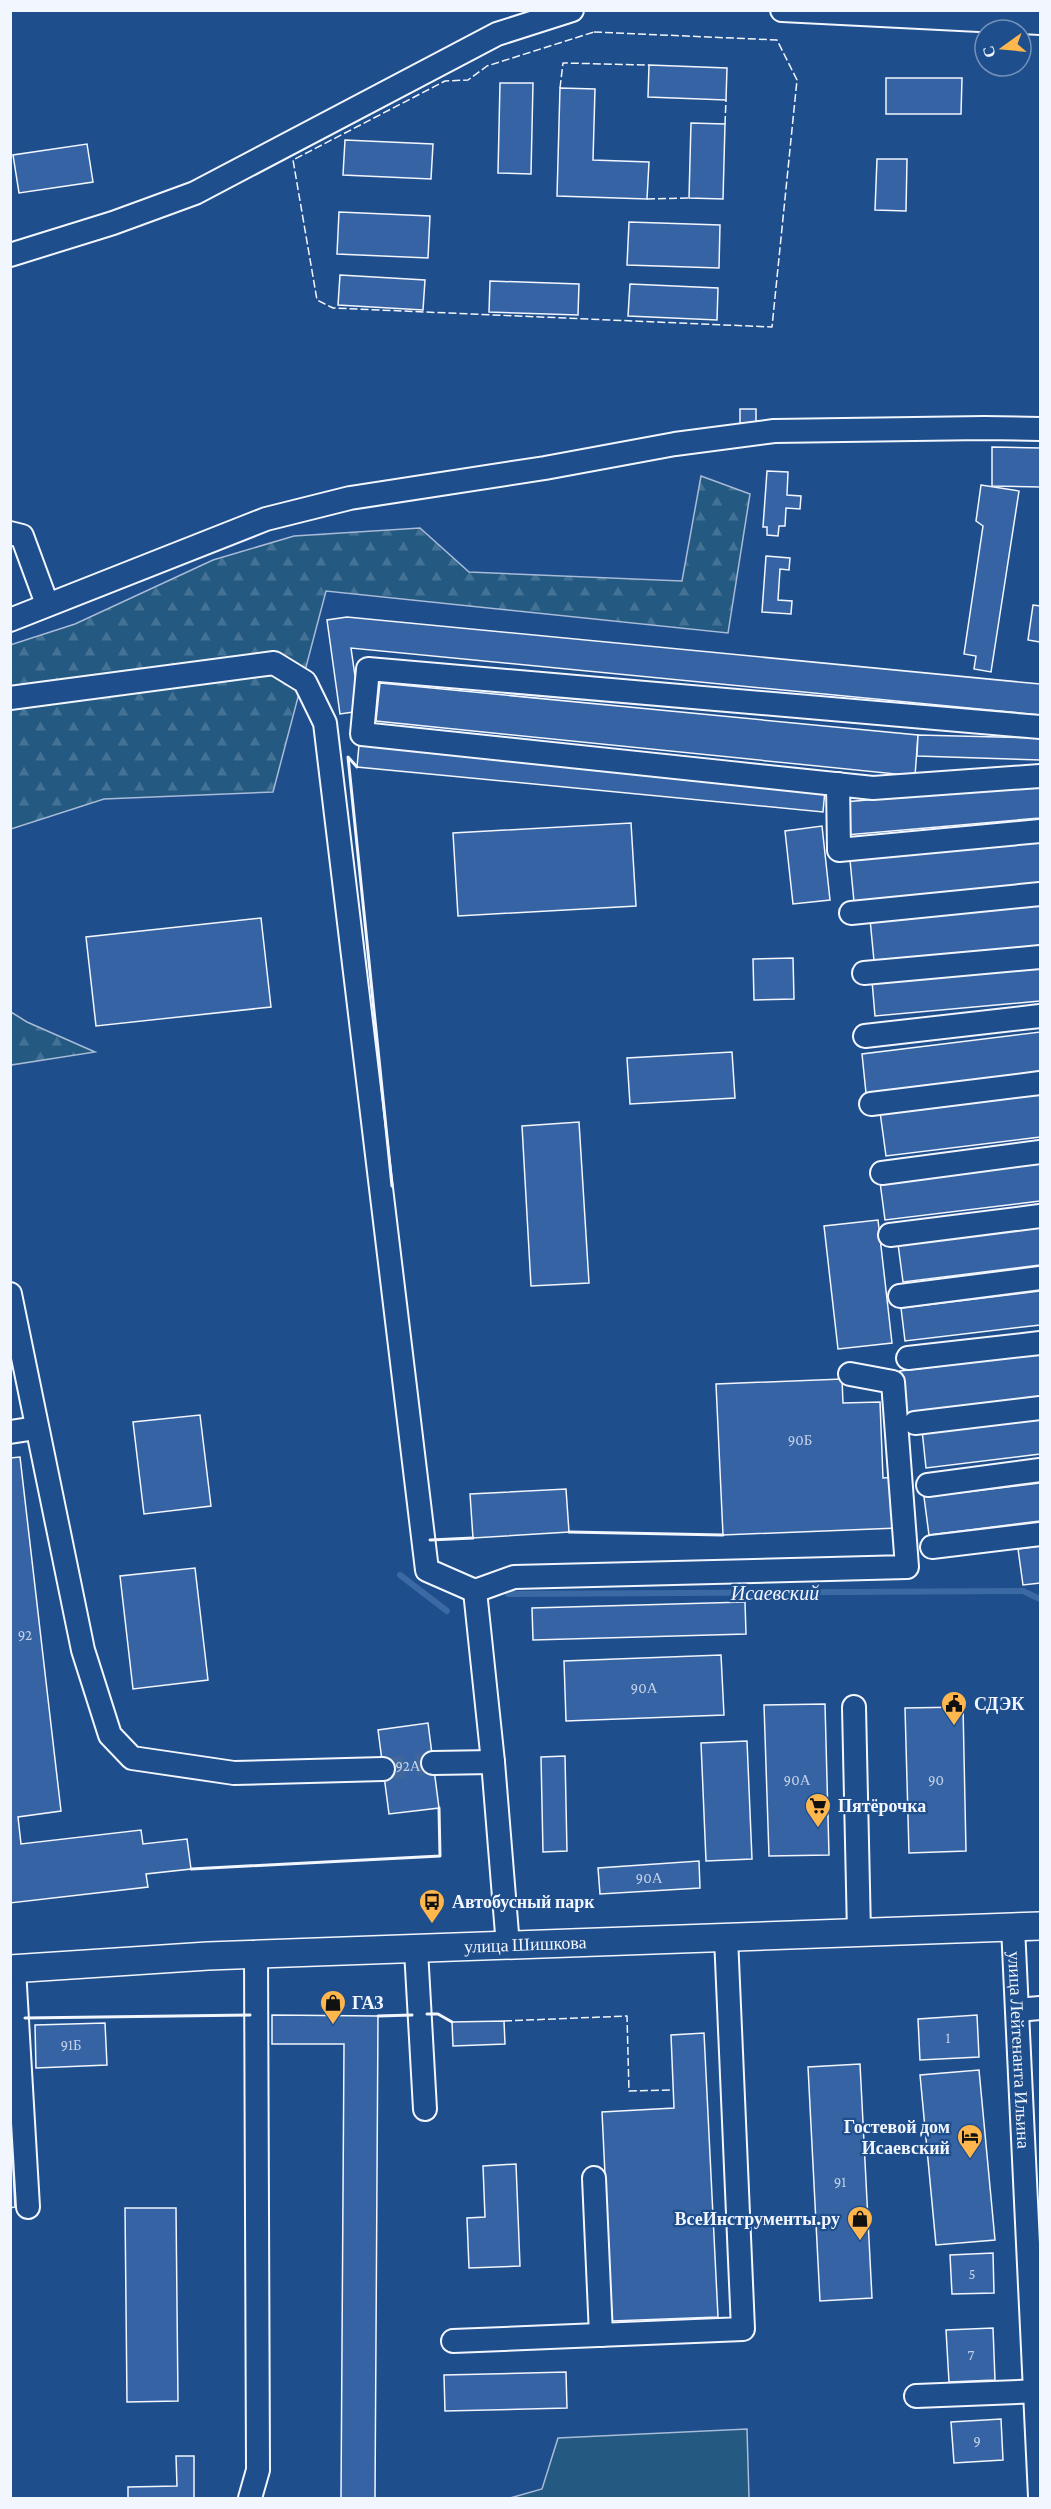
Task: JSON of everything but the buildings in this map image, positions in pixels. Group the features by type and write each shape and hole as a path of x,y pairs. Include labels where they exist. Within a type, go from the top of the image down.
{"main road":[{"name":"улица Шишкова","path":"12,1969 161,1958 256,1954 1041,1926"}],"street":[{"path":"10,255 113,223 195,193 497,34 572,10"},
{"path":"782,10 1041,23"},
{"path":"10,620 266,519 350,498 545,468 675,444 774,431 1041,429"},
{"path":"10,533 22,536 47,604"},
{"path":"10,698 274,663 305,682 325,723 427,1570 475,1591 514,1577 907,1567 893,1382 850,1374"},
{"path":"1041,727 368,669 362,734 873,788 1041,776"},
{"path":"838,784 839,850 1041,831"},
{"path":"851,913 1041,894"},
{"path":"864,973 1041,957"},
{"path":"865,1036 1041,1016"},
{"path":"871,1104 1041,1083"},
{"path":"882,1173 1041,1152"},
{"path":"890,1235 1041,1216"},
{"path":"900,1296 1041,1278"},
{"path":"10,1294 83,1650 110,1735 132,1758 234,1773 383,1769"},
{"path":"908,1358 1041,1343"},
{"path":"915,1423 1041,1408"},
{"path":"10,1432 36,1428"},
{"path":"928,1485 1041,1470"},
{"path":"932,1547 1041,1534"},
{"path":"475,1591 493,1762 508,1946"},
{"path":"854,1707 859,1932"},
{"path":"433,1763 493,1762"},
{"name":"улица Лейтенанта Ильина","path":"1013,1927 1038,2391 1041,2497"},
{"path":"453,2341 743,2329 726,1937"},
{"path":"416,1950 424,2109"},
{"path":"250,2499 258,2470 256,1954"},
{"path":"12,1969 28,2207"},
{"path":"1017,2010 1041,2008"},
{"path":"594,2178 601,2335"},
{"path":"916,2396 1038,2391"}],"green space":[{"path":"701,476 750,494 728,633 326,591 273,792 104,799 11,829 10,645 75,624 213,560 294,536 420,528 469,572 682,581"},
{"path":"11,1012 27,1022 95,1052 11,1065"},
{"path":"747,2429 749,2498 510,2498 542,2489 558,2438"}],"waterway":[{"name":"Исаевский","path":"400,1575 447,1611"},
{"name":"Исаевский","path":"508,1594 1023,1591 1040,1599"}],"tunnel":[{"path":"383,1769 433,1763"}],"fence":[{"path":"594,32 777,40 797,80 772,327 333,308 317,300 293,160 445,81 468,80 487,66 594,32"},
{"path":"560,88 563,63 649,65"},
{"path":"725,124 726,100"},
{"path":"647,199 689,198"},
{"path":"504,2021 627,2016 629,2091 670,2090"}],"wall":[{"path":"357,767 348,757 392,1186"},
{"path":"569,1532 723,1535"},
{"path":"430,1540 473,1538"},
{"path":"191,1869 440,1856 439,1808"},
{"path":"427,2014 438,2014 452,2022"},
{"path":"25,2018 250,2015"},
{"path":"378,2016 412,2015"}],"place":[{"name":"СДЭК","path":"954,1727"},
{"name":"Пятёрочка","path":"818,1829"},
{"name":"Автобусный парк","path":"432,1925"},
{"name":"ГАЗ","path":"333,2026"},
{"name":"Гостевой дом Исаевский","path":"970,2160"},
{"name":"ВсеИнструменты.ру","path":"860,2242"}]}
